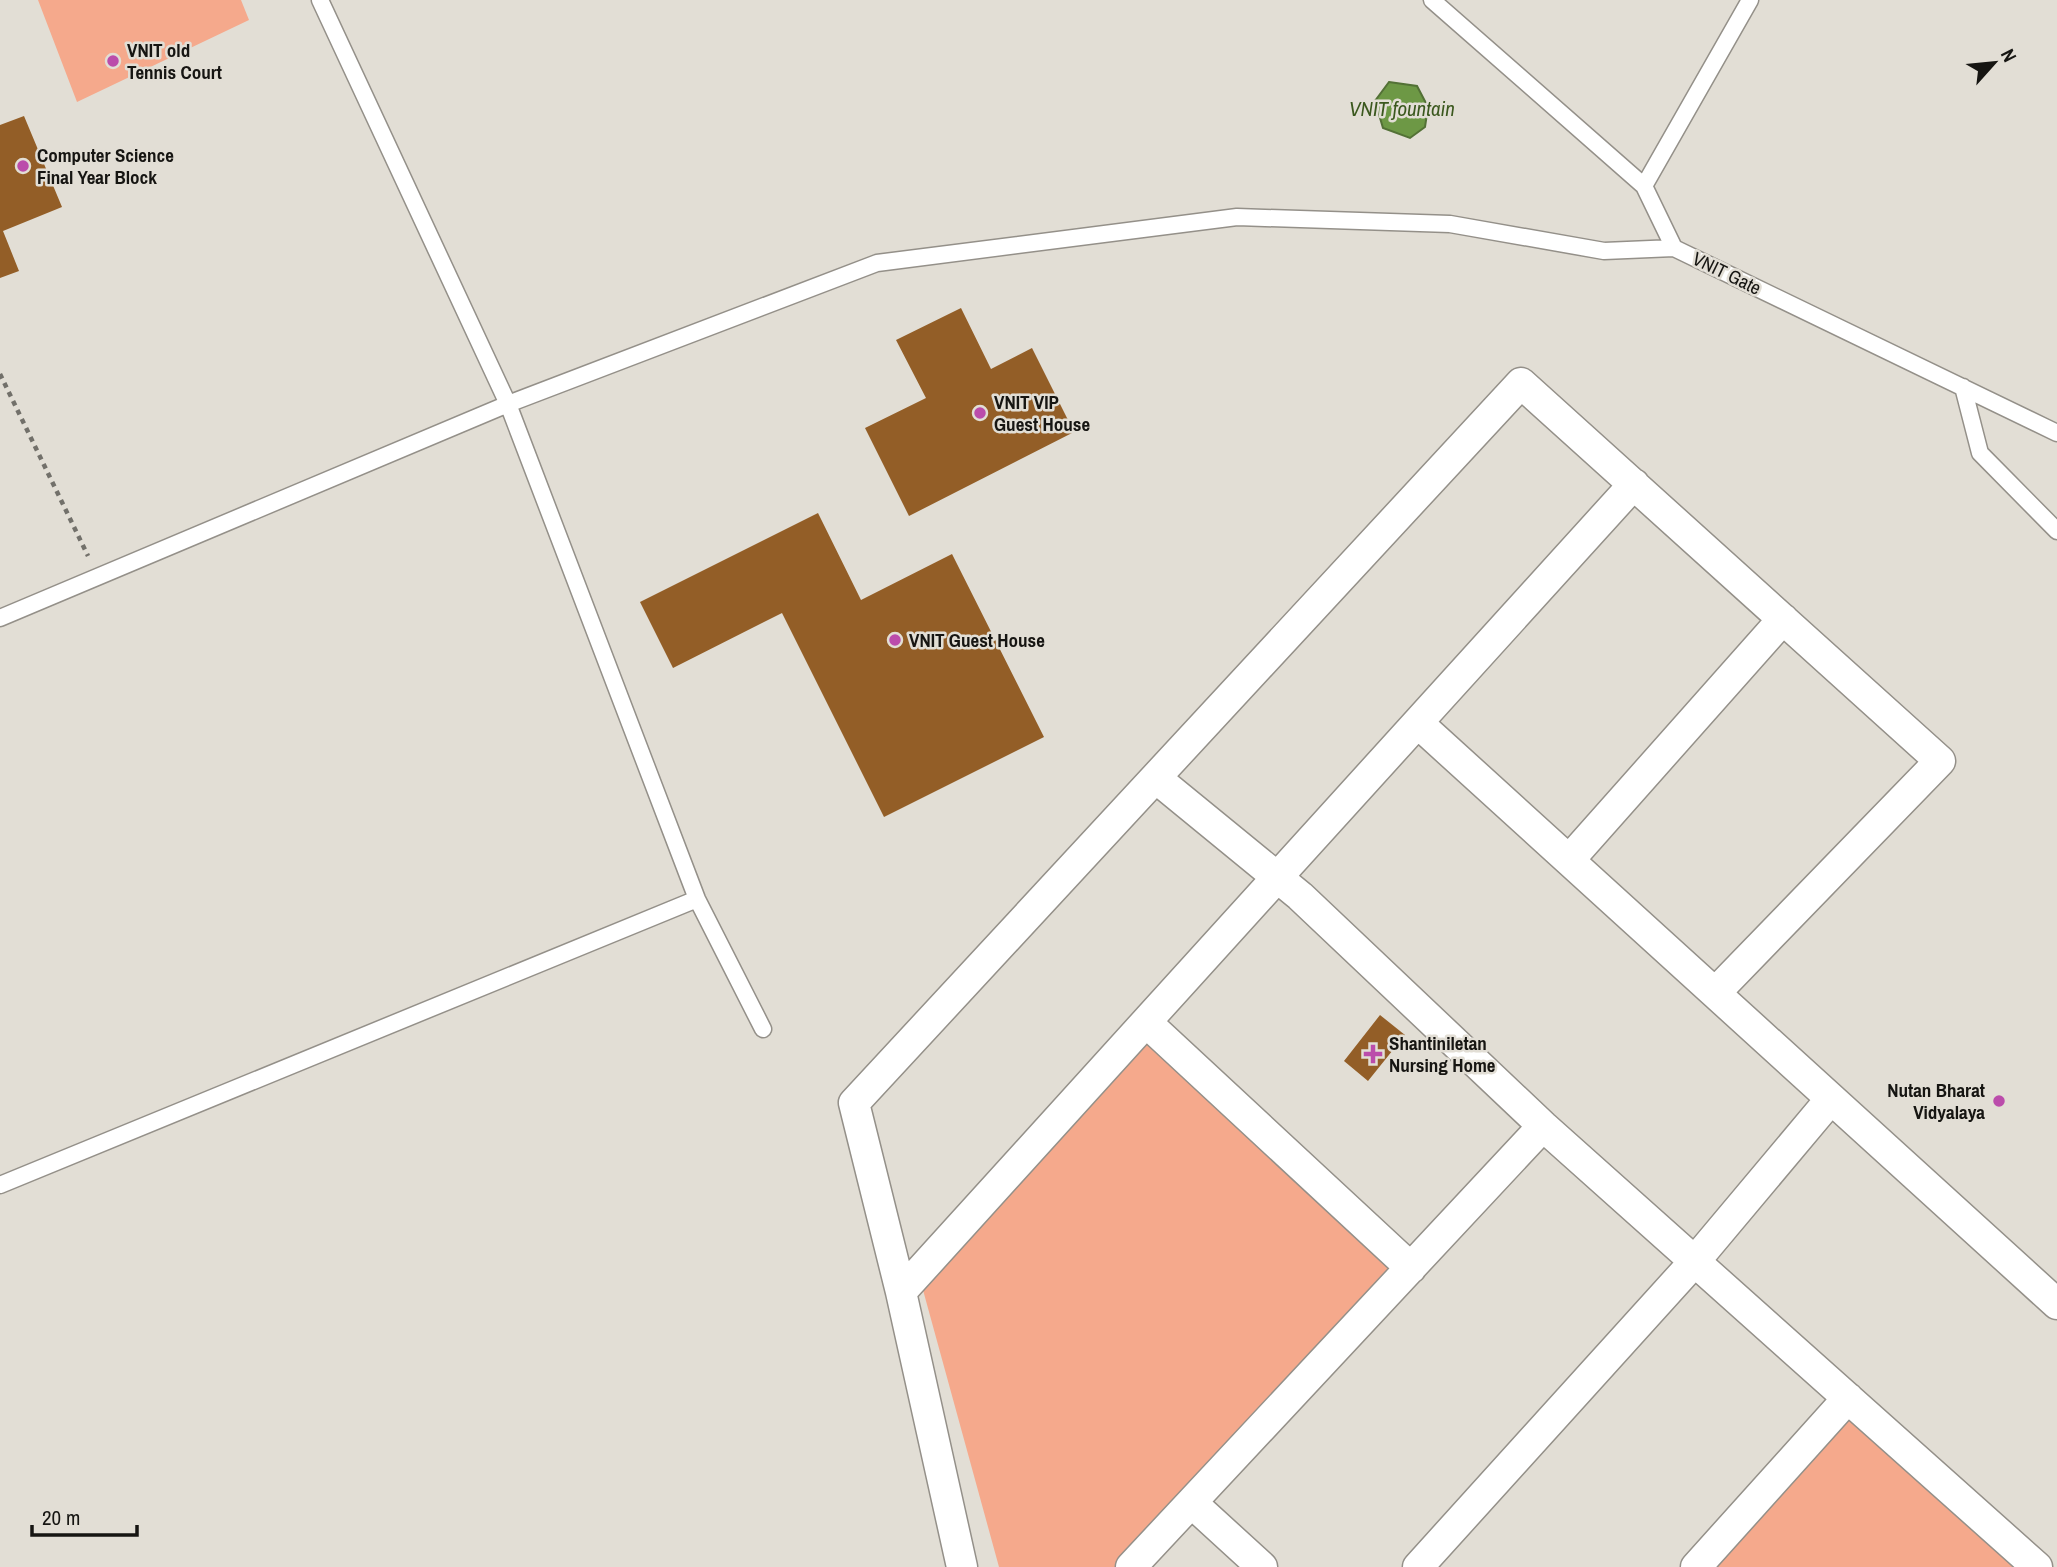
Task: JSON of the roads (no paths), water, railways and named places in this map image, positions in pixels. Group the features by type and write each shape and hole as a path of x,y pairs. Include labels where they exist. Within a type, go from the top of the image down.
{"street":[{"path":"962,1567 901,1293 854,1103 1521,383 1940,761 1716,992"},
{"path":"901,1293 1279,879 1634,484"},
{"path":"1570,859 1783,619"},
{"path":"1419,724 2057,1304"},
{"path":"1157,779 1279,879 1544,1126 2037,1567"},
{"path":"1147,1023 1411,1268"},
{"path":"1418,1567 1695,1261 1830,1100"},
{"path":"1131,1567 1544,1126"},
{"path":"1696,1567 1848,1398"},
{"path":"1192,1503 1262,1567"}],"lane":[{"path":"320,0 508,404 697,899 763,1029"},
{"name":"VNIT Gate","path":"1432,0 1644,186 1674,248 2057,433"},
{"path":"1644,186 1750,0"},
{"path":"0,618 508,404 864,268 891,261 1237,217 1450,224 1604,251 1674,248"},
{"path":"1964,387 1980,453 2057,531"},
{"path":"0,1185 697,899"}],"water":[{"name":"VNIT fountain","path":"1389,82 1417,86 1428,107 1425,127 1410,138 1383,128 1375,101"}],"place":[{"name":"VNIT old Tennis Court","path":"113,61"},
{"name":"Computer Science Final Year Block","path":"23,166"},
{"name":"VNIT VIP Guest House","path":"980,413"},
{"name":"VNIT Guest House","path":"895,640"},
{"name":"Shantiniletan Nursing Home","path":"1373,1054"},
{"name":"Nutan Bharat Vidyalaya","path":"1999,1101"}]}
